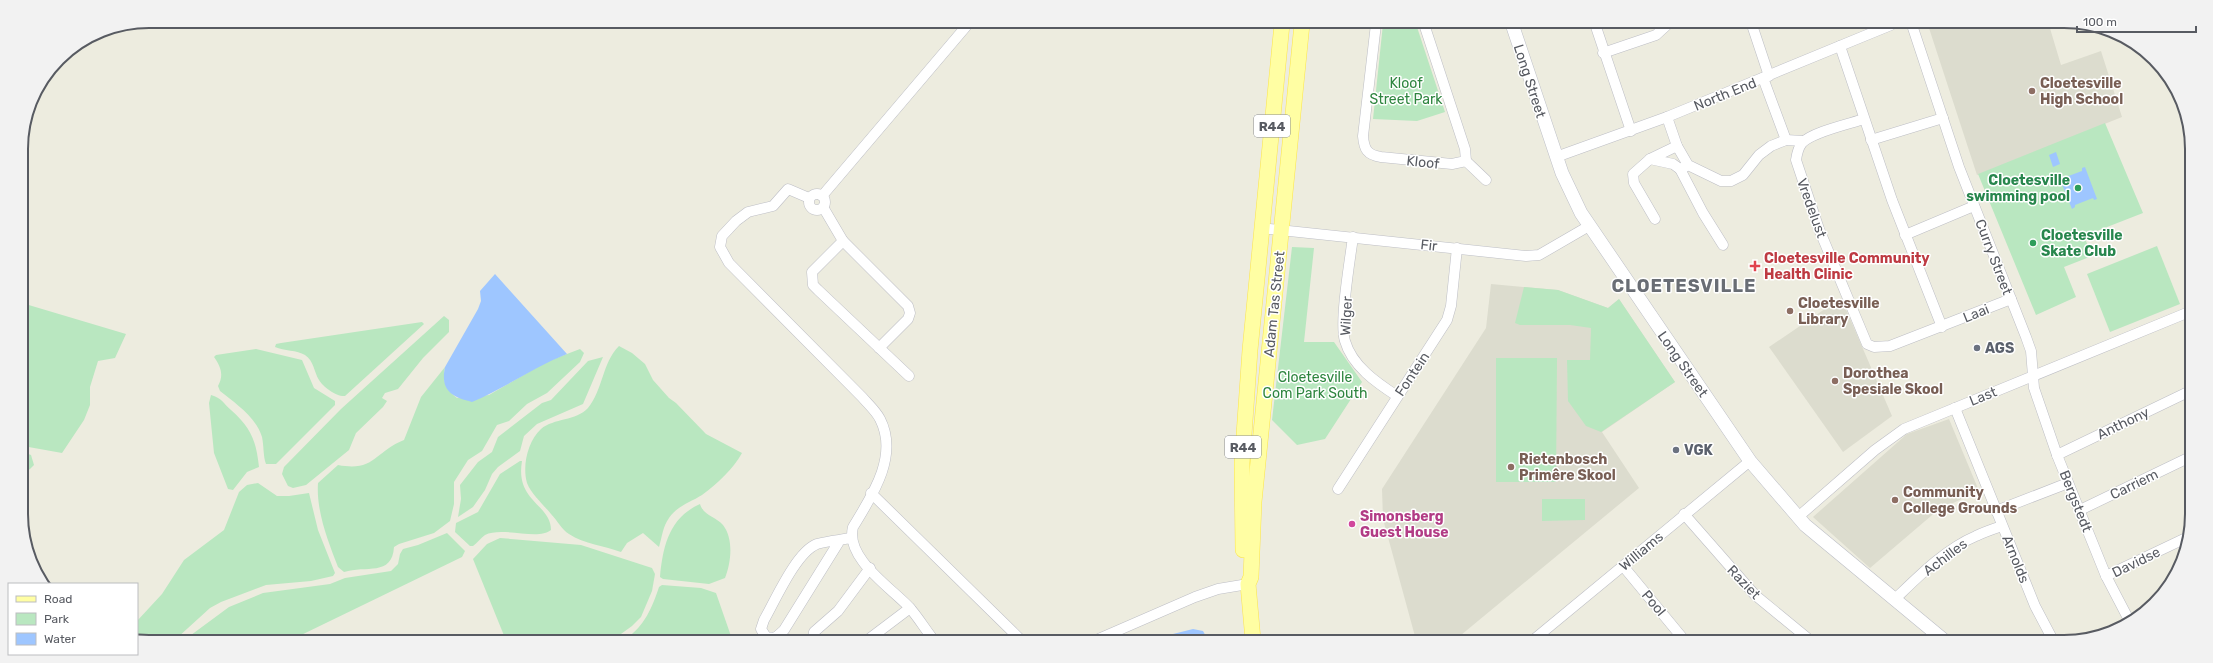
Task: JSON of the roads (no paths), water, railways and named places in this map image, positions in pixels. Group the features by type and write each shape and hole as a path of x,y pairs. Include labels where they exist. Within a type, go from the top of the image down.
{"main road":[{"name":"Adam Tas Street","path":"1248,584 1244,579 1241,501 1242,463 1261,228 1282,28"},
{"name":"Adam Tas Street","path":"1253,635 1248,584 1251,577 1254,502 1302,28"}],"street":[{"path":"822,196 965,28"},
{"name":"Kloof","path":"1376,28 1364,136 1366,150 1370,154 1381,157 1452,164 1466,161"},
{"path":"1425,28 1465,149 1466,161 1486,180"},
{"name":"Long Street","path":"1513,28 1556,157 1570,192 1589,226 1750,461 1798,517 1827,545 1936,635"},
{"path":"1596,28 1603,53 1631,131"},
{"path":"1603,53 1656,35 1664,28"},
{"path":"1753,28 1766,77 1786,140"},
{"name":"North End","path":"1556,157 1667,117 1884,28"},
{"name":"Curry Street","path":"1913,28 1974,206 2031,351 2033,376"},
{"path":"1840,46 1871,140 1905,235 1942,327"},
{"path":"1667,117 1684,167 1703,213 1724,245"},
{"path":"1871,140 1943,118"},
{"path":"1650,160 1674,164 1721,181 1731,181 1743,175 1764,150 1786,140 1803,141 1864,119"},
{"name":"Vredelust","path":"1803,141 1796,153 1798,166 1819,229 1863,338 1867,344 1874,347 1890,346 1942,327"},
{"path":"1655,219 1632,177 1636,170 1650,160 1677,146"},
{"path":"809,198 808,204 812,209 817,211 823,207 825,202 822,196 817,194 809,198 788,189 774,206 748,212 736,220 722,236 720,247 729,263 862,397 880,418 887,447 884,467 853,527 851,538 862,563 870,568 910,608 929,635"},
{"path":"1905,235 1974,206"},
{"path":"823,207 843,241 908,306 910,313 908,319 879,348"},
{"name":"Fir","path":"1261,228 1539,256 1589,226"},
{"name":"Wilger","path":"1353,237 1344,321 1345,342 1361,367 1375,381 1397,396"},
{"path":"843,241 812,272 813,285 830,304 909,376"},
{"name":"Fontein","path":"1338,489 1447,320 1451,306 1457,248"},
{"name":"Laai","path":"1942,327 2011,300"},
{"name":"Last","path":"1798,517 1875,450 1904,429 2185,314"},
{"name":"Bergstedt","path":"2033,376 2034,388 2057,455 2106,576 2127,617"},
{"name":"Anthony","path":"2057,455 2185,393"},
{"name":"Arnolds","path":"1955,408 2035,606 2050,635"},
{"name":"Carriem","path":"2080,510 2185,459"},
{"name":"Williams","path":"1539,635 1750,461"},
{"path":"1996,511 2068,483"},
{"path":"871,493 1016,635"},
{"name":"Raziet","path":"1684,514 1755,595 1804,635"},
{"name":"Achilles","path":"1894,600 1921,574 1962,543 1975,536 2002,526"},
{"path":"765,635 762,629 762,624 801,557 817,545 851,538"},
{"path":"778,635 784,630 840,540"},
{"name":"Davidse","path":"2106,576 2182,540"},
{"name":"Pool","path":"1623,566 1680,635"},
{"path":"814,635 814,632 838,611 870,568"},
{"path":"1108,635 1195,597 1218,589 1248,584"},
{"path":"874,635 910,608"}],"water":[{"path":"2056,152 2060,164 2053,167 2049,155"},
{"name":"Cloetesville swimming pool","path":"2085,167 2097,199 2094,200 2093,198 2075,205 2072,209 2059,177 2063,176 2063,178 2082,171 2082,168"},
{"path":"495,274 567,354 472,402 459,398 449,392 444,382 445,367 478,309 481,301 480,291"},
{"path":"1193,629 1203,631 1205,635 1169,635"}],"place":[{"name":"Cloetesville High School","path":"2032,91"},
{"name":"Cloetesville swimming pool","path":"2078,188"},
{"name":"Cloetesville Skate Club","path":"2033,243"},
{"name":"Cloetesville Community Health Clinic","path":"1755,266"},
{"name":"Cloetesville Library","path":"1790,311"},
{"name":"AGS","path":"1977,348"},
{"name":"Dorothea Spesiale Skool","path":"1835,381"},
{"name":"VGK","path":"1676,450"},
{"name":"Rietenbosch Primêre Skool","path":"1511,467"},
{"name":"Community College Grounds","path":"1895,500"},
{"name":"Simonsberg Guest House","path":"1352,524"}],"district":[{"name":"CLOETESVILLE","path":"1684,286"}],"park label":[{"name":"Kloof Street Park","path":"1406,92"},
{"name":"Cloetesville Com Park South","path":"1315,386"}]}
